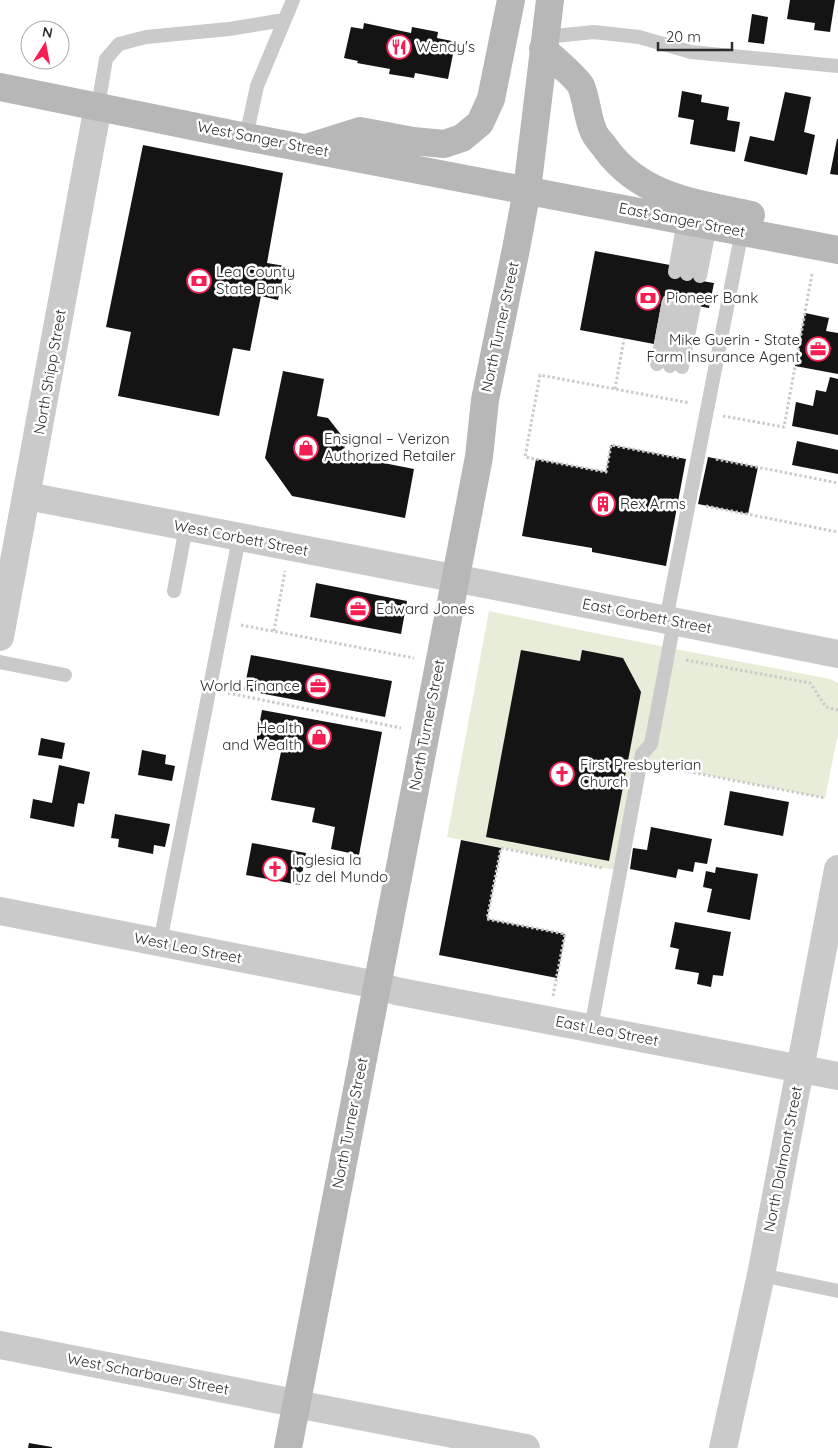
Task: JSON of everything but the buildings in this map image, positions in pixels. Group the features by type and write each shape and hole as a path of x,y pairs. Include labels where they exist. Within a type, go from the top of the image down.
{"main road":[{"path":"305,148 360,131 413,141 444,144 462,138 480,123 491,99 511,0"},
{"name":"North Turner Street","path":"288,1448 479,457 486,400 527,190 550,0"},
{"path":"544,43 580,84 586,100 593,132 611,156 628,173 650,187 674,198 838,234"},
{"name":"West Sanger Street","path":"0,87 246,137 527,190"},
{"name":"East Sanger Street","path":"527,190 838,250"}],"street":[{"name":"North Shipp Street","path":"0,637 98,106"},
{"name":"West Corbett Street","path":"27,496 456,579"},
{"name":"East Corbett Street","path":"456,579 838,654"},
{"name":"North Dalmont Street","path":"723,1448 761,1275 838,869"},
{"name":"West Lea Street","path":"0,911 377,985"},
{"name":"East Lea Street","path":"377,985 838,1076"},
{"name":"West Scharbauer Street","path":"0,1345 526,1448"}],"lane":[{"path":"246,137 257,86 293,0"},
{"path":"98,106 106,59 119,44 146,37 229,29 284,20"},
{"path":"544,43 594,32 638,37 691,52 838,66"},
{"path":"697,223 687,274 697,223"},
{"path":"591,1028 640,762 642,754 651,744 668,656 670,621 689,502 742,231"},
{"path":"682,304 670,366 682,304"},
{"path":"174,591 186,528"},
{"path":"160,942 239,538"},
{"path":"0,662 65,675"},
{"path":"761,1275 838,1290"}],"path":[{"path":"717,414 784,427 812,274"},
{"path":"615,389 624,339"},
{"path":"686,459 611,446 606,472 525,457 540,376 696,404"},
{"path":"708,457 838,483"},
{"path":"689,502 838,532"},
{"path":"274,632 290,547"},
{"path":"223,622 440,663"},
{"path":"668,656 810,684 826,707 838,710"},
{"path":"209,689 426,733"},
{"path":"640,762 825,798"},
{"path":"553,996 565,934 487,919 501,848 605,868"}],"green space":[{"path":"489,611 830,679 838,683 838,734 825,798 636,761 615,870 447,837"}],"place":[{"name":"Wendy's","path":"399,47"},
{"name":"Lea County State Bank","path":"199,281"},
{"name":"Pioneer Bank","path":"648,298"},
{"name":"Mike Guerin - State Farm Insurance Agent","path":"818,349"},
{"name":"Ensignal – Verizon Authorized Retailer","path":"306,448"},
{"name":"Rex Arms","path":"603,504"},
{"name":"Edward Jones","path":"358,609"},
{"name":"World Finance","path":"318,686"},
{"name":"Health and Wealth","path":"319,737"},
{"name":"First Presbyterian Church","path":"562,774"},
{"name":"Inglesia la luz del Mundo","path":"275,869"}]}
